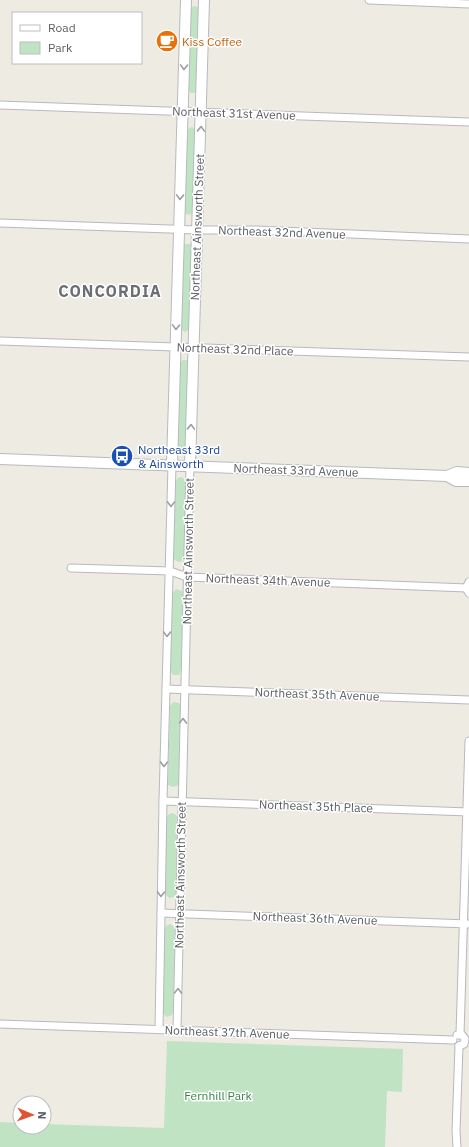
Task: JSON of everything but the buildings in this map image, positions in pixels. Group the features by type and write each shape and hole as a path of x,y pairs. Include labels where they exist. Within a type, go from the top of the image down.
{"street":[{"name":"Northeast Ainsworth Street","path":"159,1029 163,801 186,0"},
{"name":"Northeast Ainsworth Street","path":"177,1030 184,690 204,0"},
{"path":"369,0 469,4"},
{"name":"Northeast 31st Avenue","path":"0,105 469,122"},
{"name":"Northeast 32nd Avenue","path":"0,223 179,230 257,230 469,240"},
{"name":"Northeast 32nd Place","path":"0,341 469,357"},
{"name":"Northeast 33rd Avenue","path":"0,459 447,476 456,480 469,481"},
{"name":"Northeast 33rd Avenue","path":"447,476 457,472 469,473"},
{"name":"Northeast 34th Avenue","path":"71,568 170,572 187,577 468,588"},
{"name":"Northeast 35th Avenue","path":"166,689 469,700"},
{"path":"460,1034 466,923 469,741"},
{"name":"Northeast 35th Place","path":"163,801 468,811"},
{"name":"Northeast 36th Avenue","path":"161,912 466,923"},
{"name":"Northeast 37th Avenue","path":"0,1024 453,1040"},
{"path":"459,1046 455,1044 453,1040 455,1036 460,1034"},
{"path":"459,1046 463,1045 467,1040 460,1034"},
{"path":"457,1147 456,1131 459,1046"}],"green space":[{"path":"195,6 200,8 198,90 191,93 188,90 190,10"},
{"path":"192,127 197,130 194,212 189,215 184,213 186,130"},
{"path":"183,244 193,244 190,327 189,330 185,332 180,326"},
{"path":"183,360 187,360 188,362 186,449 180,452 177,450 179,363"},
{"path":"181,477 185,479 186,483 184,560 179,562 173,559 176,481"},
{"path":"176,589 182,591 183,595 181,670 179,675 173,675 170,670 172,594"},
{"path":"173,702 179,703 180,705 179,785 173,787 168,785 170,706"},
{"path":"173,813 178,818 176,896 170,898 164,894 167,817 169,814"},
{"path":"170,924 175,929 173,1011 172,1015 167,1017 163,1014 162,1010 165,929 166,926"},
{"name":"Fernhill Park","path":"167,1041 403,1049 402,1092 387,1091 385,1147 0,1147 0,1122 12,1123 12,1135 52,1135 52,1124 164,1128"}],"place":[{"name":"Kiss Coffee","path":"167,41"},
{"name":"Northeast 33rd & Ainsworth","path":"122,456"}],"district":[{"name":"CONCORDIA","path":"110,291"}]}
